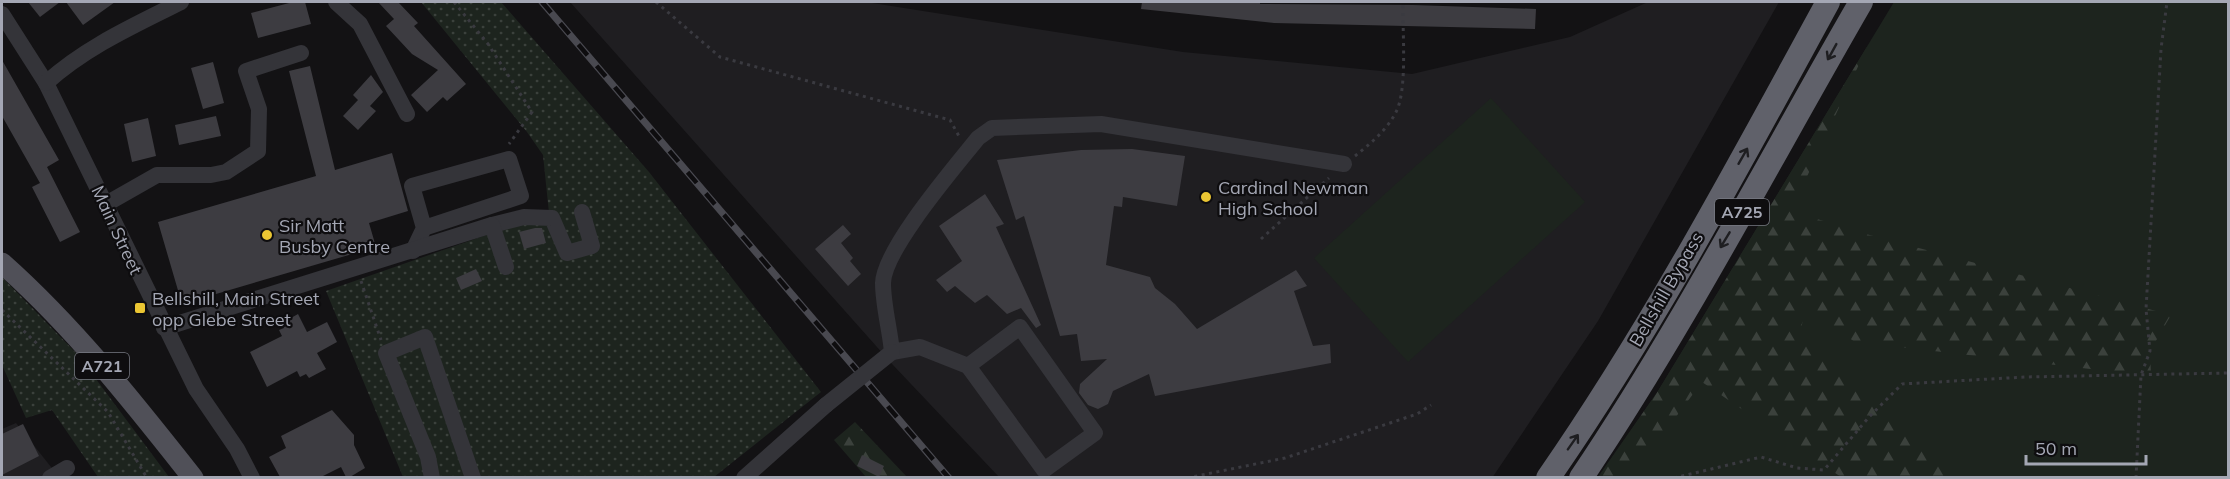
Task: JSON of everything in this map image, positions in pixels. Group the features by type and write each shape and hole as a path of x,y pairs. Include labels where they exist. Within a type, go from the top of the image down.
{"highway":[{"name":"Bellshill Bypass","path":"1548,477 1598,406 1696,239 1828,2"},
{"name":"Bellshill Bypass","path":"1581,477 1620,419 1755,191 1861,2"}],"main road":[{"name":"A721","path":"2,263 75,334 128,395 193,477"}],"street":[{"path":"46,83 68,63 103,41 181,2"},
{"path":"336,2 360,24 407,114"},
{"name":"Main Street","path":"3,17 46,83 164,328 196,389 237,449 252,477"},
{"path":"106,204 157,175 211,176 226,172 258,152 259,109 246,71 301,53"},
{"path":"892,352 883,282 890,259 909,228 967,151 978,138 992,128 1101,123 1344,164"},
{"path":"413,251 424,228 412,186 509,159 521,196 424,228"},
{"path":"164,328 524,217 552,218 567,253 592,246 582,212"},
{"path":"492,225 506,267"},
{"path":"744,477 826,405 892,352 920,347 968,366 1044,470 1095,433 1020,327 968,366"},
{"path":"432,477 428,457 386,352 425,337 473,477"},
{"path":"50,477 67,468"}],"path":[{"path":"454,2 488,44 532,112 496,162"},
{"path":"656,2 720,57 950,120 967,151"},
{"path":"1261,239 1376,138 1396,113 1402,96 1402,2"},
{"path":"2136,477 2141,375 2150,351 2146,309 2161,49 2167,2"},
{"path":"357,269 386,352"},
{"path":"2,310 108,412 147,477"},
{"path":"1823,477 1827,467 1869,417 1902,384 2025,377 2229,373"},
{"path":"1187,477 1285,458 1417,414 1431,405"},
{"path":"1674,477 1761,457 1797,468 1824,470 1827,467"}],"shaded area":[{"name":"Cardinal Newman High School","path":"570,2 866,2 1183,52 1412,74 1570,37 1648,2 1779,2 1598,321 1492,478 999,477 893,365"},
{"path":"16,423 59,477 2,478 2,429"}],"green space":[{"path":"421,2 501,2 649,172 821,392 714,477 403,477 326,291 549,213 543,155 527,132"},
{"path":"1894,2 2228,2 2228,477 1598,478 1658,391"},
{"path":"1868,45 1791,211 1866,234 2171,315 2150,351 2151,376 1855,342 1806,308 1801,328 1961,477 1841,477 1702,382 1631,477 1598,477 1658,391"},
{"path":"1491,98 1585,202 1408,362 1314,258"},
{"path":"2,277 78,355 169,477 98,477 52,410 26,418 2,365"},
{"path":"855,422 907,477 866,477 834,440"}],"building":[{"path":"28,2 60,2 40,17"},
{"path":"66,2 115,2 83,25"},
{"path":"293,2 305,2 311,24 258,38 251,13"},
{"path":"378,2 398,2 418,23 414,26 466,84 447,101 443,97 427,112 411,95 438,70 412,54 386,26 394,19"},
{"path":"1142,2 1260,2 1260,4 1536,9 1535,29 1274,23 1141,9"},
{"path":"2,60 59,160 47,167 80,232 60,242 32,187 40,183 2,116"},
{"path":"213,62 224,103 203,109 191,68"},
{"name":"Sir Matt Busby Centre","path":"310,66 335,170 392,153 408,211 369,223 376,247 182,304 158,222 316,176 289,71"},
{"path":"371,75 383,92 370,106 376,111 358,130 343,116 358,100 353,95"},
{"path":"216,116 221,136 179,145 175,125"},
{"path":"148,118 156,156 132,162 124,124"},
{"path":"1132,149 1185,156 1177,206 1123,197 1122,207 1114,206 1106,265 1150,277 1155,288 1175,304 1197,329 1296,270 1307,286 1294,291 1313,346 1330,344 1331,363 1155,396 1149,374 1113,391 1108,404 1098,409 1088,405 1079,393 1080,384 1107,359 1081,361 1077,334 1060,336 1024,216 1016,220 997,160 1081,150"},
{"path":"985,194 1004,224 996,227 1041,325 1036,328 1021,308 1007,314 987,295 975,303 955,286 947,292 936,280 962,261 939,226"},
{"path":"843,225 851,234 841,243 853,258 850,261 861,274 848,286 815,249"},
{"path":"542,228 546,243 524,249 519,232"},
{"path":"476,269 482,281 461,290 456,278"},
{"path":"298,314 307,332 327,322 337,342 317,353 326,369 309,378 306,374 300,377 297,371 267,387 250,352 282,336 279,330 284,328 282,323"},
{"path":"332,410 354,435 354,445 365,468 350,477 346,477 341,467 321,477 280,477 269,457 286,448 281,436"},
{"path":"23,424 39,456 2,475 2,434"},
{"path":"862,455 884,466 879,477 857,466"}],"railway":[{"path":"542,2 949,478"}],"place":[{"name":"Cardinal Newman High School","path":"1206,197"},
{"name":"Sir Matt Busby Centre","path":"267,235"},
{"name":"Bellshill, Main Street opp Glebe Street","path":"140,308"}]}
